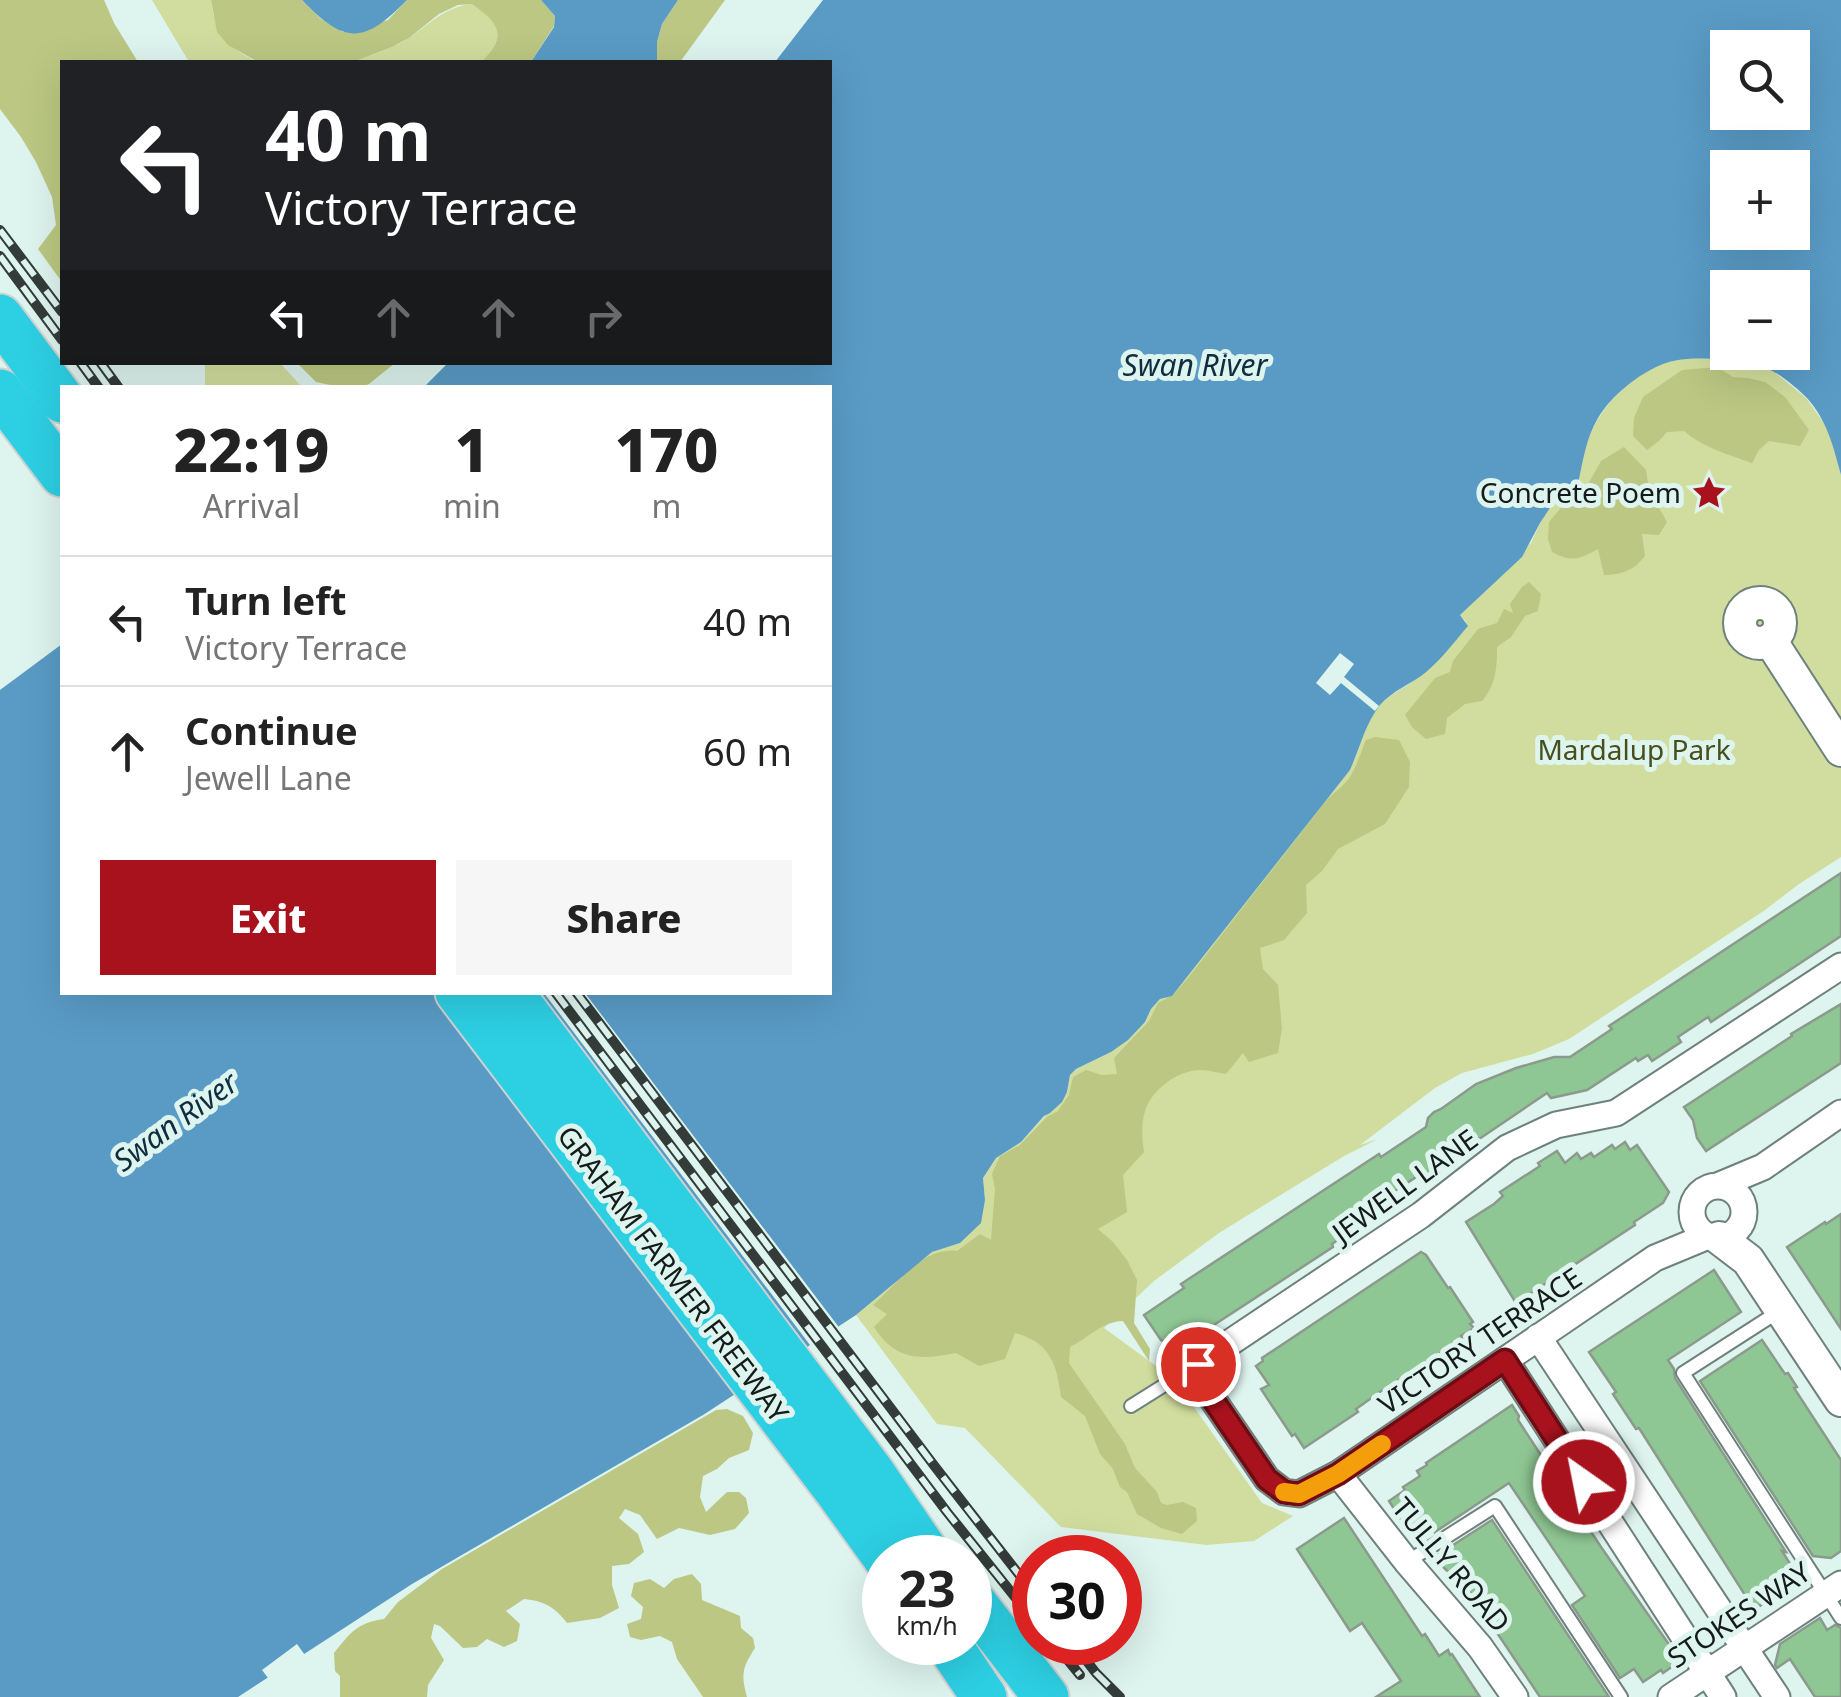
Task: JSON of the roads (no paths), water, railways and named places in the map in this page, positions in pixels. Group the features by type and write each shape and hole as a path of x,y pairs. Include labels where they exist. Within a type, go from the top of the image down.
{"highway":[{"path":"0,317 55,391"},
{"path":"4,398 60,471"},
{"name":"GRAHAM FARMER FREEWAY","path":"460,995 855,1481 908,1535"},
{"name":"GRAHAM FARMER FREEWAY","path":"512,995 855,1481 877,1535"},
{"path":"855,1481 913,1535"},
{"path":"855,1481 874,1535"},
{"path":"992,1627 1046,1697"},
{"path":"992,1648 1025,1697"},
{"path":"944,1665 963,1697"},
{"path":"962,1665 984,1697"}],"street":[{"path":"1770,640 1841,750"},
{"name":"JEWELL LANE","path":"1198,1364 1421,1215 1507,1148 1556,1126 1616,1113 1841,966"},
{"name":"VICTORY TERRACE","path":"1338,1474 1720,1216 1762,1167 1841,1113"},
{"path":"1720,1216 1841,1400"},
{"path":"1538,1338 1777,1697"},
{"path":"1505,1360 1723,1697"},
{"path":"1198,1364 1205,1388 1267,1479 1284,1492 1299,1494 1338,1474"},
{"name":"TULLY ROAD","path":"1338,1474 1480,1647 1515,1697"},
{"name":"STOKES WAY","path":"1670,1697 1834,1589"}],"lane":[{"path":"1781,1310 1683,1373 1834,1589 1841,1618"},
{"path":"1131,1406 1198,1364"},
{"path":"1407,1562 1495,1506 1621,1697"}],"water":[{"path":"302,0 407,0 378,25 354,33 330,25"},
{"path":"541,0 678,0 662,24 657,60 532,60 554,27 555,16"},
{"name":"Swan River","path":"823,0 1841,0 1841,475 1829,435 1814,407 1795,387 1770,370 1810,370 1810,270 1710,270 1710,359 1663,364 1635,379 1611,401 1598,418 1588,442 1578,484 1554,502 1522,557 1460,615 1468,626 1442,656 1380,705 1350,770 1172,996 1160,999 1128,1040 1076,1069 1070,1075 1062,1102 1021,1142 996,1158 983,1178 981,1223 960,1243 932,1252 856,1315 703,1415 412,1584 238,1697 0,1697 0,690 60,645 60,995 832,995 832,385 426,385 446,365 832,365 832,60 777,60"}],"railway":[{"path":"0,230 60,309"},
{"path":"0,256 60,337"},
{"path":"82,365 97,385"},
{"path":"102,365 117,385"},
{"path":"557,995 1012,1593"},
{"path":"578,995 1012,1565"},
{"path":"1072,1665 1080,1675"},
{"path":"1090,1665 1120,1697"}],"place":[{"name":"Concrete Poem","path":"1709,493"}],"park label":[{"name":"Mardalup Park","path":"1634,750"}]}
